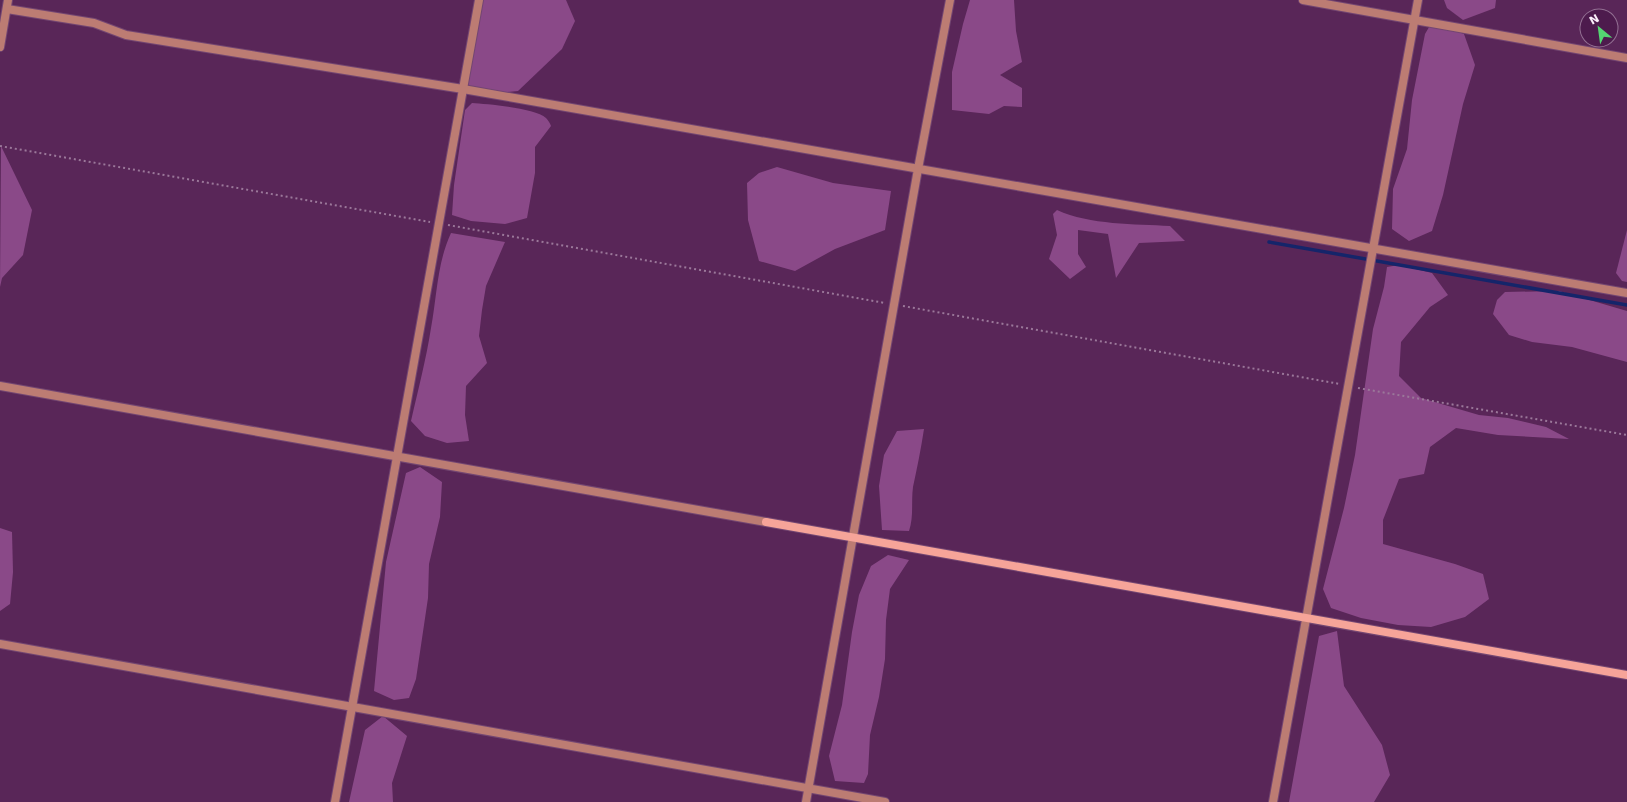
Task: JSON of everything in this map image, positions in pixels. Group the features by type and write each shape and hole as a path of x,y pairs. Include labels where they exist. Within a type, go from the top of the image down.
{"street":[{"path":"0,47 8,0"},
{"path":"335,802 479,0"},
{"path":"806,802 918,169 950,0"},
{"path":"1303,0 1627,58"},
{"path":"1273,802 1418,0"},
{"path":"7,9 94,23 126,35 463,89 1627,293"},
{"path":"0,386 1627,675"},
{"path":"0,644 885,802"}],"path":[{"path":"0,146 1627,435"}],"shaded area":[{"path":"479,0 566,0 575,21 562,49 518,91 498,93 468,86"},
{"path":"970,0 1014,0 1016,31 1022,62 1000,75 1022,88 1022,107 1004,106 989,114 952,110 952,72"},
{"path":"1444,0 1496,0 1495,8 1463,20 1447,8"},
{"path":"1432,22 1464,34 1475,65 1463,104 1443,195 1432,231 1409,241 1392,229 1393,189 1407,149 1412,100 1425,34"},
{"path":"472,103 522,109 546,118 551,126 535,147 535,173 527,218 505,224 471,221 452,215 454,185 465,110"},
{"path":"1,146 32,210 23,255 2,278 0,287"},
{"path":"777,167 833,183 891,191 885,230 835,249 795,271 759,261 748,220 747,183 759,173"},
{"path":"1057,210 1084,219 1098,221 1170,226 1185,241 1139,243 1116,278 1108,234 1078,230 1078,254 1086,267 1070,279 1049,259 1057,235 1053,214"},
{"path":"1627,230 1627,282 1622,281 1616,273"},
{"path":"451,233 505,242 486,286 482,310 479,336 487,363 466,386 465,415 469,441 447,443 425,436 411,421 429,340 440,268 446,244"},
{"path":"1399,265 1432,273 1448,295 1430,307 1401,342 1399,376 1421,398 1479,415 1508,418 1546,427 1569,439 1498,435 1456,428 1430,447 1424,474 1399,479 1383,520 1383,544 1455,564 1483,574 1489,599 1465,617 1431,627 1398,625 1361,618 1331,608 1323,589 1344,508 1355,455 1373,329 1384,287 1387,267"},
{"path":"1559,291 1627,311 1627,362 1572,347 1532,342 1509,335 1493,314 1497,300 1505,292"},
{"path":"924,429 913,487 909,531 882,530 879,486 884,455 897,431"},
{"path":"420,467 442,482 440,517 429,564 428,598 416,679 409,698 394,700 374,691 386,562 406,473"},
{"path":"0,528 12,532 13,572 10,604 0,611"},
{"path":"888,555 909,560 890,589 886,620 885,659 879,697 870,735 868,774 864,783 835,781 829,756 842,705 852,632 859,595 871,566"},
{"path":"1337,631 1344,686 1382,745 1390,775 1374,802 1289,802 1319,636"},
{"path":"383,716 407,736 392,783 393,802 349,802 365,730"}],"waterway":[{"path":"1269,242 1627,305"}]}
